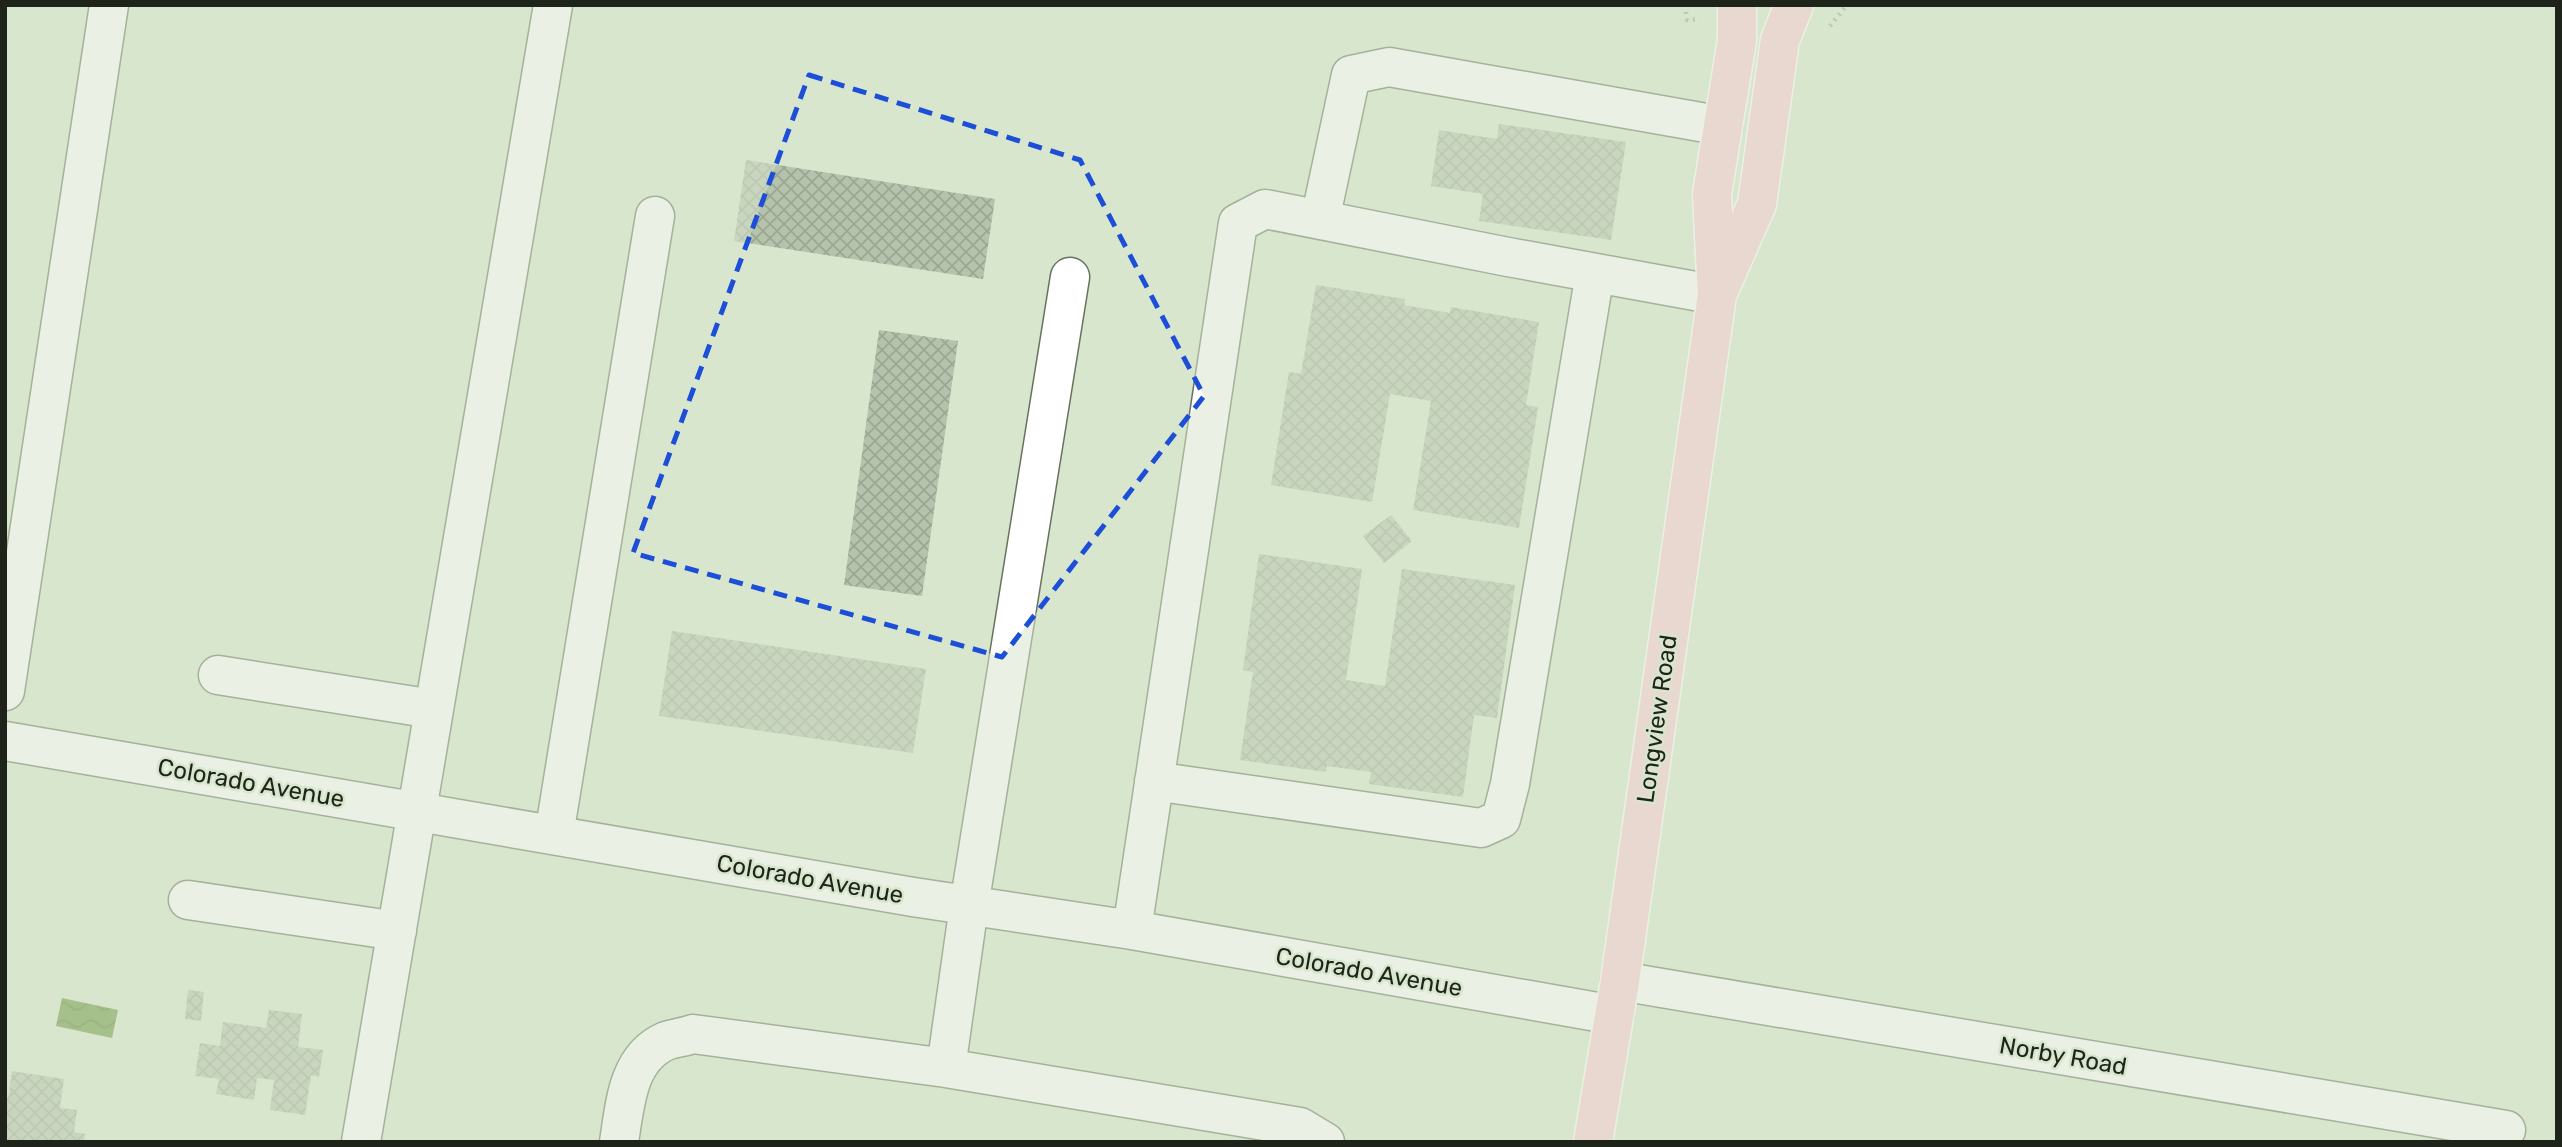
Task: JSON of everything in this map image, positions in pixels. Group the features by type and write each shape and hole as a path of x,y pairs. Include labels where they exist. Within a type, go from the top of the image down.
{"main road":[{"name":"Longview Road","path":"1593,1142 1617,998 1717,295 1712,194 1737,40 1737,5"},
{"name":"Longview Road","path":"1717,295 1757,204 1780,40 1794,5"}],"street":[{"path":"5,691 109,5"},
{"path":"361,1142 553,5"},
{"path":"1320,220 1351,75 1389,67 1723,126"},
{"path":"1132,930 1238,223 1265,209 1717,295"},
{"path":"554,835 655,216"},
{"path":"1154,781 1481,828 1501,819 1510,783 1595,273"},
{"path":"946,1069 969,905 1070,277"},
{"path":"218,675 433,709"},
{"name":"Colorado Avenue","path":"5,741 969,905 1617,998"},
{"path":"188,900 397,931"},
{"name":"Norby Road","path":"1617,998 2506,1130"},
{"path":"619,1142 626,1096 639,1062 665,1041 693,1034 946,1069 1300,1127 1325,1142"}],"highlighted area":[{"path":"809,75 1080,160 1204,396 1002,657 633,553"}],"water":[{"path":"62,998 118,1010 112,1038 56,1026"}],"building":[{"path":"1499,124 1626,142 1611,240 1479,221 1483,194 1431,186 1439,130 1497,139"},
{"path":"746,160 995,199 983,279 734,241"},
{"path":"1316,285 1405,299 1404,305 1450,313 1451,307 1539,322 1526,405 1538,407 1519,528 1413,510 1431,401 1390,394 1372,502 1271,485 1289,372 1301,374"},
{"path":"879,330 958,341 922,596 844,585"},
{"path":"1391,515 1412,541 1384,563 1363,536"},
{"path":"1259,554 1362,569 1346,680 1385,686 1402,569 1515,585 1497,718 1474,715 1463,797 1369,784 1371,772 1327,766 1326,772 1240,760 1253,672 1243,670"},
{"path":"672,631 926,669 913,753 659,716"},
{"path":"188,990 204,992 201,1021 185,1019"},
{"path":"269,1010 302,1014 298,1047 323,1050 319,1077 311,1075 305,1115 270,1110 274,1080 257,1078 254,1100 216,1094 219,1079 195,1076 200,1043 220,1046 223,1022 266,1028"},
{"path":"12,1071 64,1079 60,1108 77,1110 74,1132 85,1134 84,1142 5,1142 5,1098 8,1098"}]}
